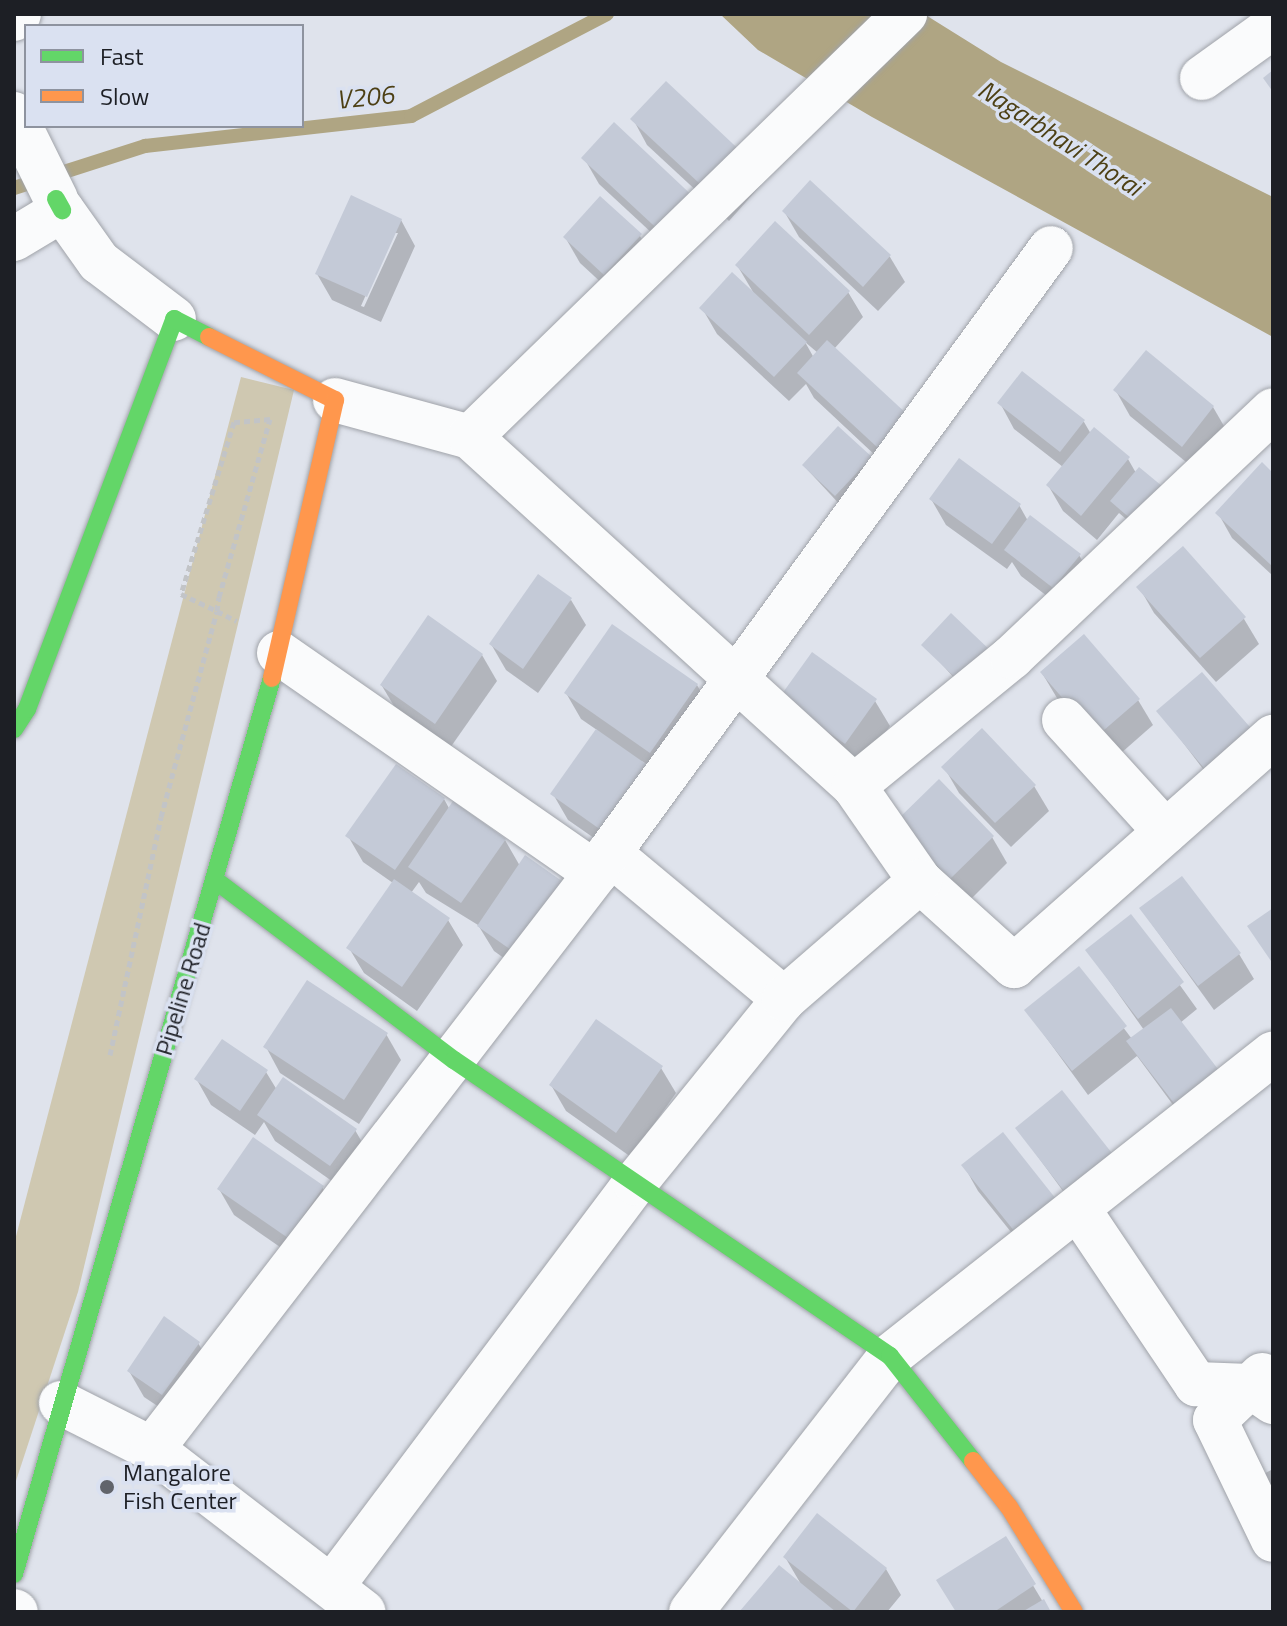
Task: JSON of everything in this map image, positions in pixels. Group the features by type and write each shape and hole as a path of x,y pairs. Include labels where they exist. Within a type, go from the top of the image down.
{"main road":[{"path":"14,729 27,709 174,319 335,400"},
{"name":"Pipeline Road","path":"14,1574 279,653 335,400"},
{"path":"215,880 454,1060 890,1356 1009,1507 1074,1612"}],"street":[{"path":"14,19 19,14"},
{"path":"470,437 905,14"},
{"path":"1202,78 1273,27"},
{"path":"23,141 59,204 99,262 174,319"},
{"path":"14,239 59,204"},
{"path":"152,1449 454,1060 602,863 1051,248"},
{"path":"335,400 470,437 738,676 854,786 920,881 1014,966 1273,737"},
{"path":"854,786 1012,657 1273,410"},
{"path":"279,653 602,863 784,999"},
{"path":"1064,720 1166,832"},
{"path":"61,1403 152,1449 348,1598 635,1183 784,999 920,881"},
{"path":"691,1612 890,1356 1079,1210 1273,1053"},
{"path":"1079,1210 1196,1384 1265,1385"},
{"path":"1265,1385 1215,1420 1273,1540"}],"path":[{"path":"108,1067 161,817 270,419 234,422 181,594 217,611"}],"shaded area":[{"path":"241,377 294,390 78,1292 14,1487 14,1244"}],"water":[{"name":"Nagarbhavi Thorai","path":"720,14 924,14 1001,62 1273,197 1273,337 872,117 758,50"}],"building":[{"path":"1273,70 1273,92 1263,78"},
{"path":"666,81 748,158 713,196 630,119"},
{"path":"614,122 699,202 666,237 581,158"},
{"path":"810,180 891,255 863,287 782,211"},
{"path":"351,195 402,219 367,297 315,274"},
{"path":"600,196 642,234 604,275 563,237"},
{"path":"775,221 850,291 809,335 735,265"},
{"path":"732,272 807,342 774,377 699,308"},
{"path":"827,340 908,415 878,448 797,373"},
{"path":"1146,350 1214,406 1182,447 1113,390"},
{"path":"1022,371 1085,420 1060,452 997,403"},
{"path":"838,426 872,457 835,496 802,465"},
{"path":"1094,427 1130,457 1081,516 1046,485"},
{"path":"959,458 1021,504 992,544 929,499"},
{"path":"1262,462 1273,473 1273,567 1215,513"},
{"path":"1139,467 1168,491 1139,526 1110,501"},
{"path":"1030,515 1081,554 1053,588 1004,550"},
{"path":"1183,546 1246,617 1200,658 1136,587"},
{"path":"538,574 572,598 523,669 489,644"},
{"path":"951,613 992,652 962,684 921,645"},
{"path":"428,615 483,654 435,724 380,685"},
{"path":"612,624 698,684 650,753 564,693"},
{"path":"1084,634 1140,699 1096,737 1040,672"},
{"path":"812,652 877,699 845,744 779,698"},
{"path":"1202,672 1256,734 1209,774 1156,711"},
{"path":"982,728 1036,785 995,823 941,767"},
{"path":"596,729 646,764 601,830 550,794"},
{"path":"396,764 445,798 395,870 345,836"},
{"path":"939,779 994,836 950,879 895,822"},
{"path":"453,801 506,839 461,903 408,867"},
{"path":"525,855 566,884 518,955 477,926"},
{"path":"1182,876 1241,953 1198,986 1139,908"},
{"path":"394,879 450,918 402,987 346,948"},
{"path":"1273,908 1273,964 1247,926"},
{"path":"1131,914 1184,982 1138,1019 1085,950"},
{"path":"1079,966 1127,1026 1072,1071 1024,1010"},
{"path":"307,980 388,1033 344,1100 263,1047"},
{"path":"1171,1008 1221,1073 1177,1107 1126,1041"},
{"path":"596,1019 663,1066 616,1133 549,1085"},
{"path":"222,1039 268,1070 240,1111 194,1079"},
{"path":"283,1077 357,1129 330,1166 257,1115"},
{"path":"1062,1090 1119,1162 1071,1200 1015,1128"},
{"path":"1003,1132 1056,1199 1015,1232 961,1165"},
{"path":"253,1137 324,1186 288,1238 217,1189"},
{"path":"164,1316 200,1342 162,1395 127,1371"},
{"path":"817,1513 887,1568 853,1612 783,1557"},
{"path":"1006,1536 1036,1584 994,1612 956,1612 936,1580"},
{"path":"779,1565 836,1612 739,1612"},
{"path":"1044,1599 1051,1612 1022,1612"}],"waterway":[{"name":"V206","path":"14,188 145,146 411,116 607,14"}],"traffic: fast":[{"path":"56,199 62,210"},
{"path":"14,729 27,709 174,319 209,337"},
{"path":"14,1574 272,678"},
{"path":"215,880 454,1060 890,1356 973,1461"}],"traffic: slow":[{"path":"209,337 335,400 272,678"},
{"path":"973,1461 1009,1507 1074,1612"}],"place":[{"name":"Mangalore Fish Center","path":"107,1487"}]}
